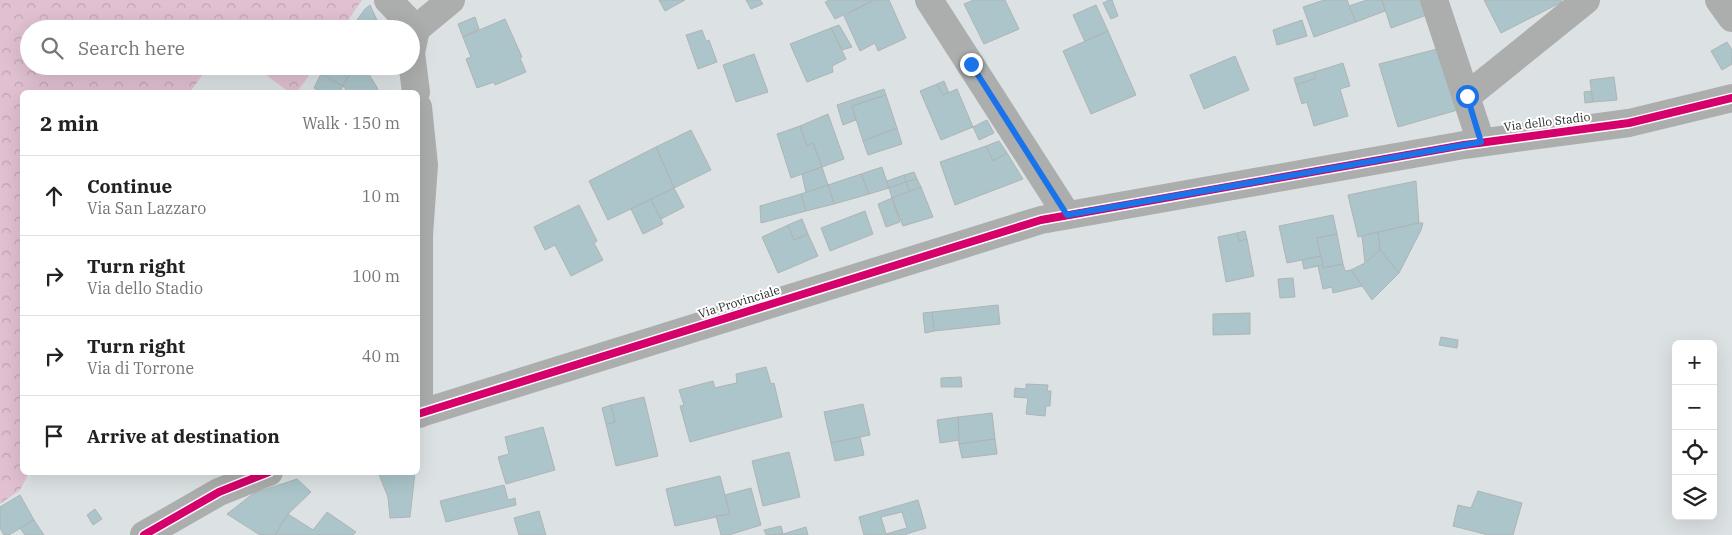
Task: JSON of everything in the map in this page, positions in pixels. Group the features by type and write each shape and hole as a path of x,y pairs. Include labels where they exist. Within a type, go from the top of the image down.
{"street":[{"path":"388,0 399,20"},
{"path":"420,37 452,0"},
{"path":"929,0 1067,215"},
{"path":"1434,0 1481,142"},
{"path":"1467,96 1586,0"},
{"path":"1719,0 1732,18"},
{"path":"415,75 416,90"},
{"name":"Via dello Stadio","path":"1067,215 1481,142 1629,123 1732,98"},
{"path":"420,126 424,165 420,221"},
{"name":"Via Provinciale","path":"420,413 1041,220 1067,215"},
{"path":"144,535 219,492 262,475"}],"green space":[{"path":"0,0 362,0 348,20 20,20 20,75 202,75 191,90 20,90 20,475 28,475 20,490 0,504"},
{"path":"266,75 309,75 298,90 286,90"}],"building":[{"path":"659,0 685,0 665,11"},
{"path":"746,0 760,0 763,4 751,9"},
{"path":"830,0 874,0 835,19 825,2"},
{"path":"874,0 889,0 906,38 878,51 875,43 860,51 844,16"},
{"path":"974,0 1005,0 1019,29 984,44 964,4"},
{"path":"1112,0 1118,16 1111,19 1103,3"},
{"path":"1324,0 1347,0 1356,22 1314,37 1303,7"},
{"path":"1367,0 1382,0 1385,11 1356,22 1349,6"},
{"path":"1382,0 1421,0 1427,15 1391,28"},
{"path":"1484,0 1561,0 1562,2 1501,33"},
{"path":"370,5 376,18 373,20 357,20"},
{"path":"1096,5 1108,31 1085,42 1073,15"},
{"path":"475,17 479,29 463,37 458,24"},
{"path":"505,19 522,57 520,58 526,72 495,85 494,82 477,88 466,59 471,57 463,37"},
{"path":"1302,20 1307,36 1277,45 1273,30"},
{"path":"839,25 852,47 842,50 831,28"},
{"path":"831,28 846,59 832,66 833,72 807,82 790,44"},
{"path":"702,30 706,41 709,40 717,62 698,69 686,35"},
{"path":"1108,31 1136,95 1091,114 1063,51"},
{"path":"1727,42 1732,50 1732,64 1722,70 1711,51"},
{"path":"1441,48 1461,109 1398,127 1379,64"},
{"path":"754,54 768,92 736,102 723,65"},
{"path":"1235,56 1249,90 1204,109 1190,75"},
{"path":"1343,63 1350,86 1340,89 1348,116 1314,126 1307,102 1302,104 1296,85 1316,78 1314,72"},
{"path":"1314,72 1316,78 1296,85 1294,78"},
{"path":"320,75 343,86 341,90 318,90 314,88"},
{"path":"323,75 344,75 347,78 343,86"},
{"path":"350,75 369,75 378,89 346,90 343,86"},
{"path":"1614,77 1617,100 1593,102 1590,80"},
{"path":"944,81 949,93 943,95 937,84"},
{"path":"937,84 943,95 957,89 973,127 941,140 920,91"},
{"path":"884,89 886,95 852,106 856,120 843,125 837,105"},
{"path":"1591,91 1593,102 1585,103 1584,92"},
{"path":"886,95 897,128 863,141 852,106"},
{"path":"828,114 844,159 822,167 813,143 807,146 800,126"},
{"path":"987,120 994,133 979,140 973,127"},
{"path":"800,126 807,146 813,143 822,167 791,178 777,134"},
{"path":"897,128 902,144 868,155 863,141"},
{"path":"691,130 711,170 674,188 656,147"},
{"path":"999,141 1007,153 993,161 986,146"},
{"path":"986,146 993,161 1007,153 1023,179 955,205 940,162"},
{"path":"656,147 674,188 608,220 589,181"},
{"path":"822,167 828,185 806,193 802,174"},
{"path":"882,167 889,188 869,194 861,174"},
{"path":"914,172 917,179 906,182 904,175"},
{"path":"861,174 869,194 834,204 828,185"},
{"path":"904,175 906,182 889,188 887,181"},
{"path":"917,179 921,187 910,192 906,182"},
{"path":"1416,181 1419,223 1358,237 1348,195"},
{"path":"906,182 910,192 892,198 889,188"},
{"path":"828,185 834,204 806,211 801,194"},
{"path":"921,187 933,217 903,226 892,198"},
{"path":"674,188 684,207 661,219 651,199"},
{"path":"801,194 806,211 761,223 760,206"},
{"path":"892,198 900,222 886,227 878,204"},
{"path":"651,199 663,224 643,234 631,209"},
{"path":"579,205 597,241 594,243 603,260 571,276 555,245 545,250 534,227"},
{"path":"865,211 873,234 830,251 821,228"},
{"path":"1333,215 1337,234 1317,238 1321,256 1287,263 1279,226"},
{"path":"802,219 808,234 794,240 788,225"},
{"path":"1423,223 1421,230 1399,273 1380,250 1378,232"},
{"path":"788,225 794,240 808,234 818,256 778,273 762,237"},
{"path":"1245,231 1247,239 1239,241 1237,233"},
{"path":"1378,232 1380,250 1365,263 1362,236"},
{"path":"1237,233 1239,241 1247,239 1254,276 1226,282 1218,237"},
{"path":"1337,234 1343,264 1323,268 1317,238"},
{"path":"1380,250 1399,273 1372,300 1351,270 1365,263"},
{"path":"1321,256 1323,265 1304,269 1302,260"},
{"path":"1343,264 1345,271 1351,270 1362,286 1333,293 1332,287 1323,289 1318,266 1323,265 1323,268"},
{"path":"1293,278 1295,297 1280,298 1278,279"},
{"path":"998,305 1000,324 934,331 932,312"},
{"path":"932,312 934,331 925,333 923,313"},
{"path":"1250,313 1250,334 1213,335 1213,314"},
{"path":"1441,337 1458,340 1457,348 1439,345"},
{"path":"766,367 771,384 774,383 782,417 690,442 680,406 684,405 679,390 713,381 715,388 737,383 736,374"},
{"path":"961,377 962,387 941,387 941,378"},
{"path":"1026,384 1048,385 1047,391 1051,391 1050,406 1046,406 1045,416 1026,414 1028,398 1014,397 1015,388 1026,389"},
{"path":"644,397 658,456 616,466 606,424 615,422 611,405"},
{"path":"863,404 870,435 831,443 824,412"},
{"path":"611,405 615,422 606,424 602,408"},
{"path":"992,413 995,439 959,444 958,417"},
{"path":"958,417 959,440 940,443 937,420"},
{"path":"543,427 555,470 506,484 498,457 509,454 505,437"},
{"path":"860,437 864,455 835,461 831,443"},
{"path":"995,439 997,454 962,458 959,444"},
{"path":"789,452 800,497 763,506 752,461"},
{"path":"379,475 415,475 410,517 390,518 388,497"},
{"path":"720,476 730,514 675,526 666,489"},
{"path":"297,479 311,492 288,514 275,535 260,535 227,514 254,493"},
{"path":"504,485 508,500 515,498 516,505 446,522 440,501"},
{"path":"751,488 761,525 729,535 721,535 716,516 730,514 725,495"},
{"path":"1478,491 1522,503 1513,535 1488,535 1453,526 1458,505 1471,508"},
{"path":"20,495 34,520 9,535 4,535 0,528 0,507"},
{"path":"918,500 926,528 906,535 864,535 859,517","holes":["902,512 907,528 886,534 881,517"]},
{"path":"95,509 102,519 93,525 87,515"},
{"path":"539,511 546,535 519,535 514,518"},
{"path":"327,512 356,532 353,535 275,535 288,514 313,530"},
{"path":"34,520 44,535 25,535 20,528"},
{"path":"781,526 783,534 766,535 764,530"},
{"path":"806,527 808,535 779,535 783,534"}],"cycle path":[{"path":"420,413 1041,220 1464,145 1629,123 1732,98"},
{"path":"144,535 219,492 262,475"}],"route":[{"path":"971,64 1067,215 1481,142 1467,96"}]}
